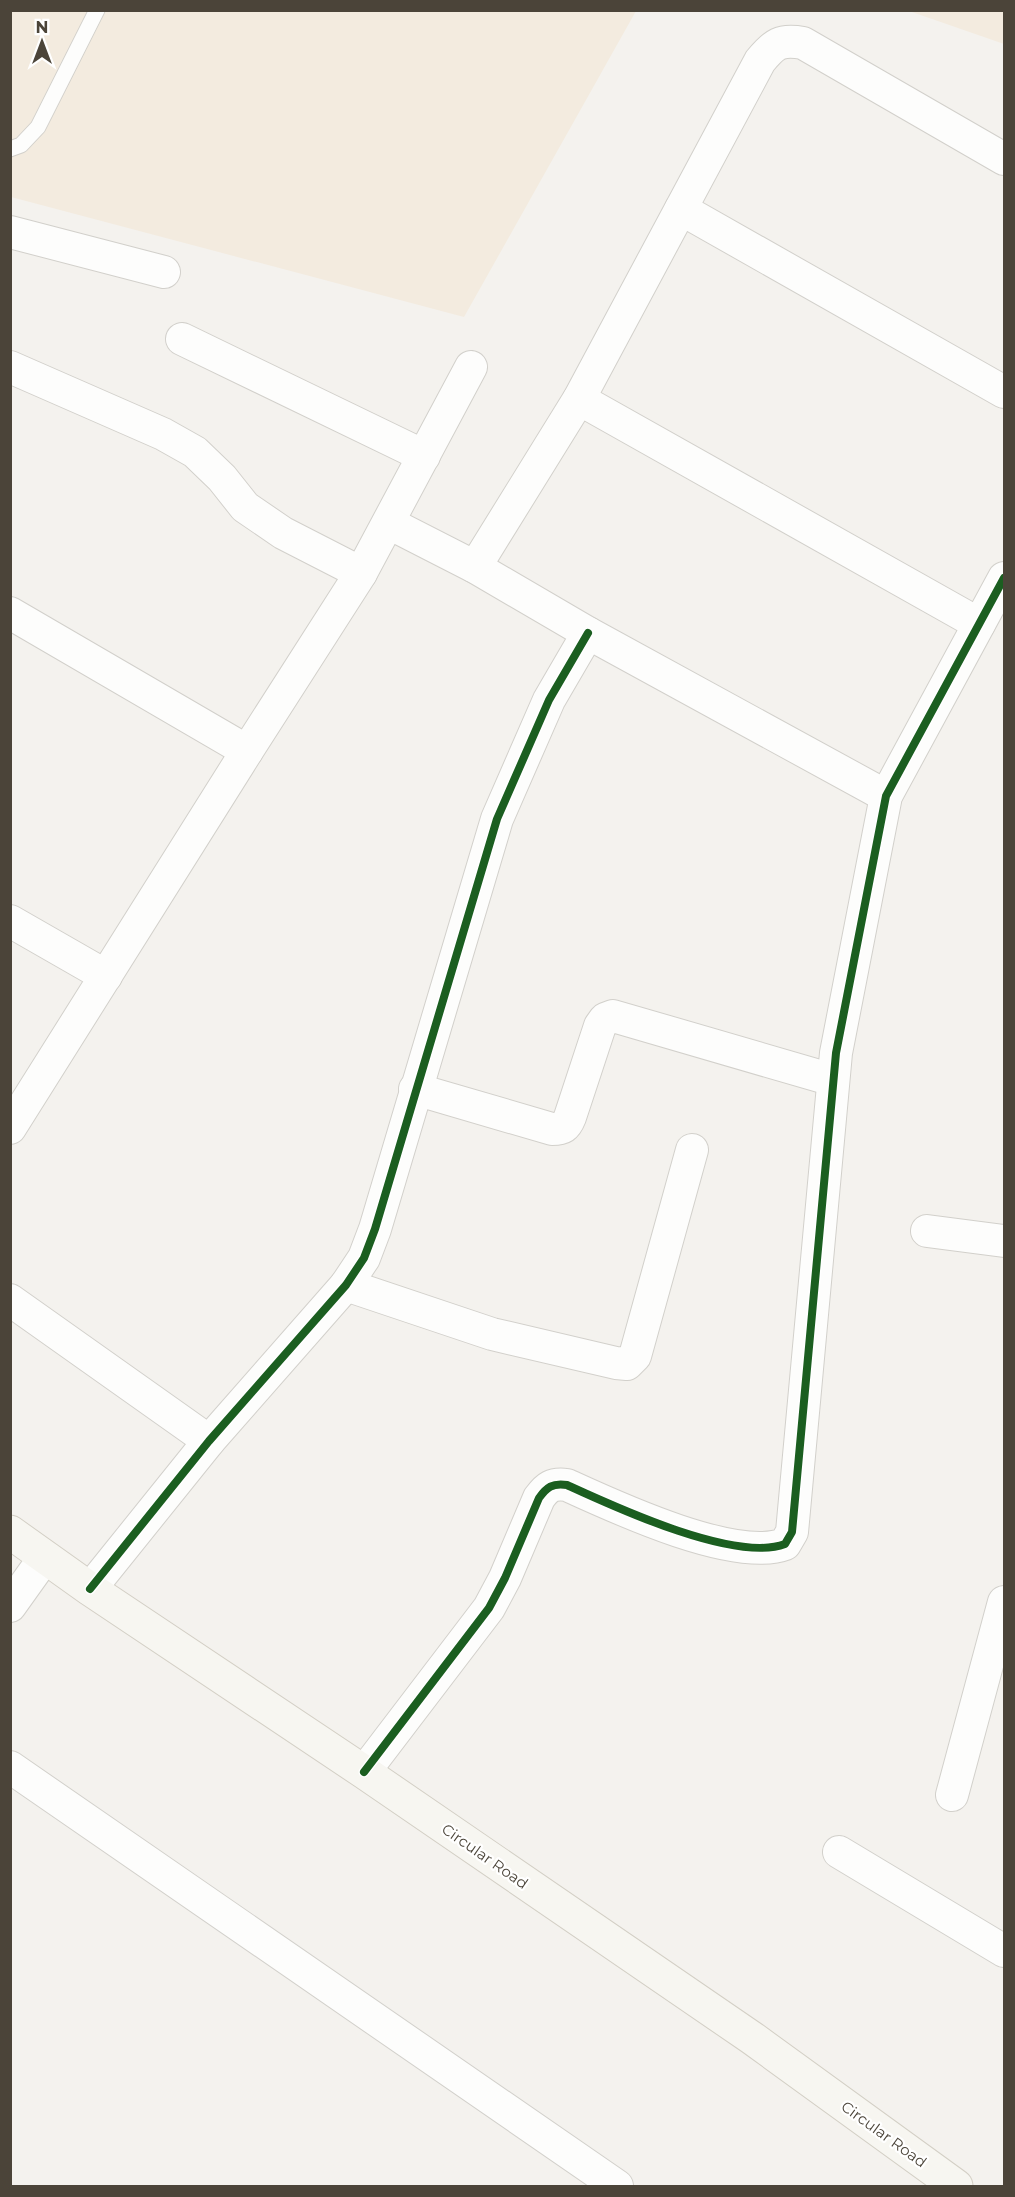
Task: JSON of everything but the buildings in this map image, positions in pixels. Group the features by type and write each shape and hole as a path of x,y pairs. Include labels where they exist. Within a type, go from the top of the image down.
{"main road":[{"name":"Circular Road","path":"10,1532 90,1589 364,1772 752,2038 956,2187"}],"street":[{"path":"476,567 579,399 760,61 771,47 786,40 803,43 1005,159"},
{"path":"681,209 1005,392"},
{"path":"10,232 164,272"},
{"path":"182,339 424,456"},
{"path":"10,367 163,434 195,452 222,478 245,507 283,533 362,573"},
{"path":"10,1128 362,573 471,367"},
{"path":"579,399 979,624"},
{"path":"389,523 476,567 588,633 886,796"},
{"path":"364,1772 489,1608 539,1498 546,1488 554,1484 567,1485 698,1539 765,1550 785,1545 792,1532 836,1053 886,796 1005,578"},
{"path":"10,613 247,751"},
{"path":"90,1589 209,1441 346,1286 364,1257 375,1229 497,819 549,700 588,633"},
{"path":"10,921 106,976"},
{"path":"415,1089 552,1129 561,1129 567,1125 600,1026 604,1019 613,1016 833,1080"},
{"path":"346,1286 492,1334 627,1364 635,1356 692,1150"},
{"path":"927,1231 1005,1241"},
{"path":"10,1300 209,1441"},
{"path":"10,1606 45,1557"},
{"path":"952,1795 997,1661 1005,1602"},
{"path":"10,1767 617,2187"},
{"path":"839,1852 1005,1951"}],"lane":[{"path":"10,149 21,145 38,127 97,10"}],"shaded area":[{"path":"10,11 636,11 464,317 11,197"},
{"path":"909,11 1004,11 1004,44"}],"cycle path":[{"path":"364,1772 489,1608 505,1578 539,1498 550,1487 567,1485 675,1530 737,1546 763,1548 785,1544 792,1532 836,1053 886,796 1004,578"},
{"path":"90,1589 209,1441 346,1285 364,1258 375,1229 497,819 549,700 588,633"}]}
